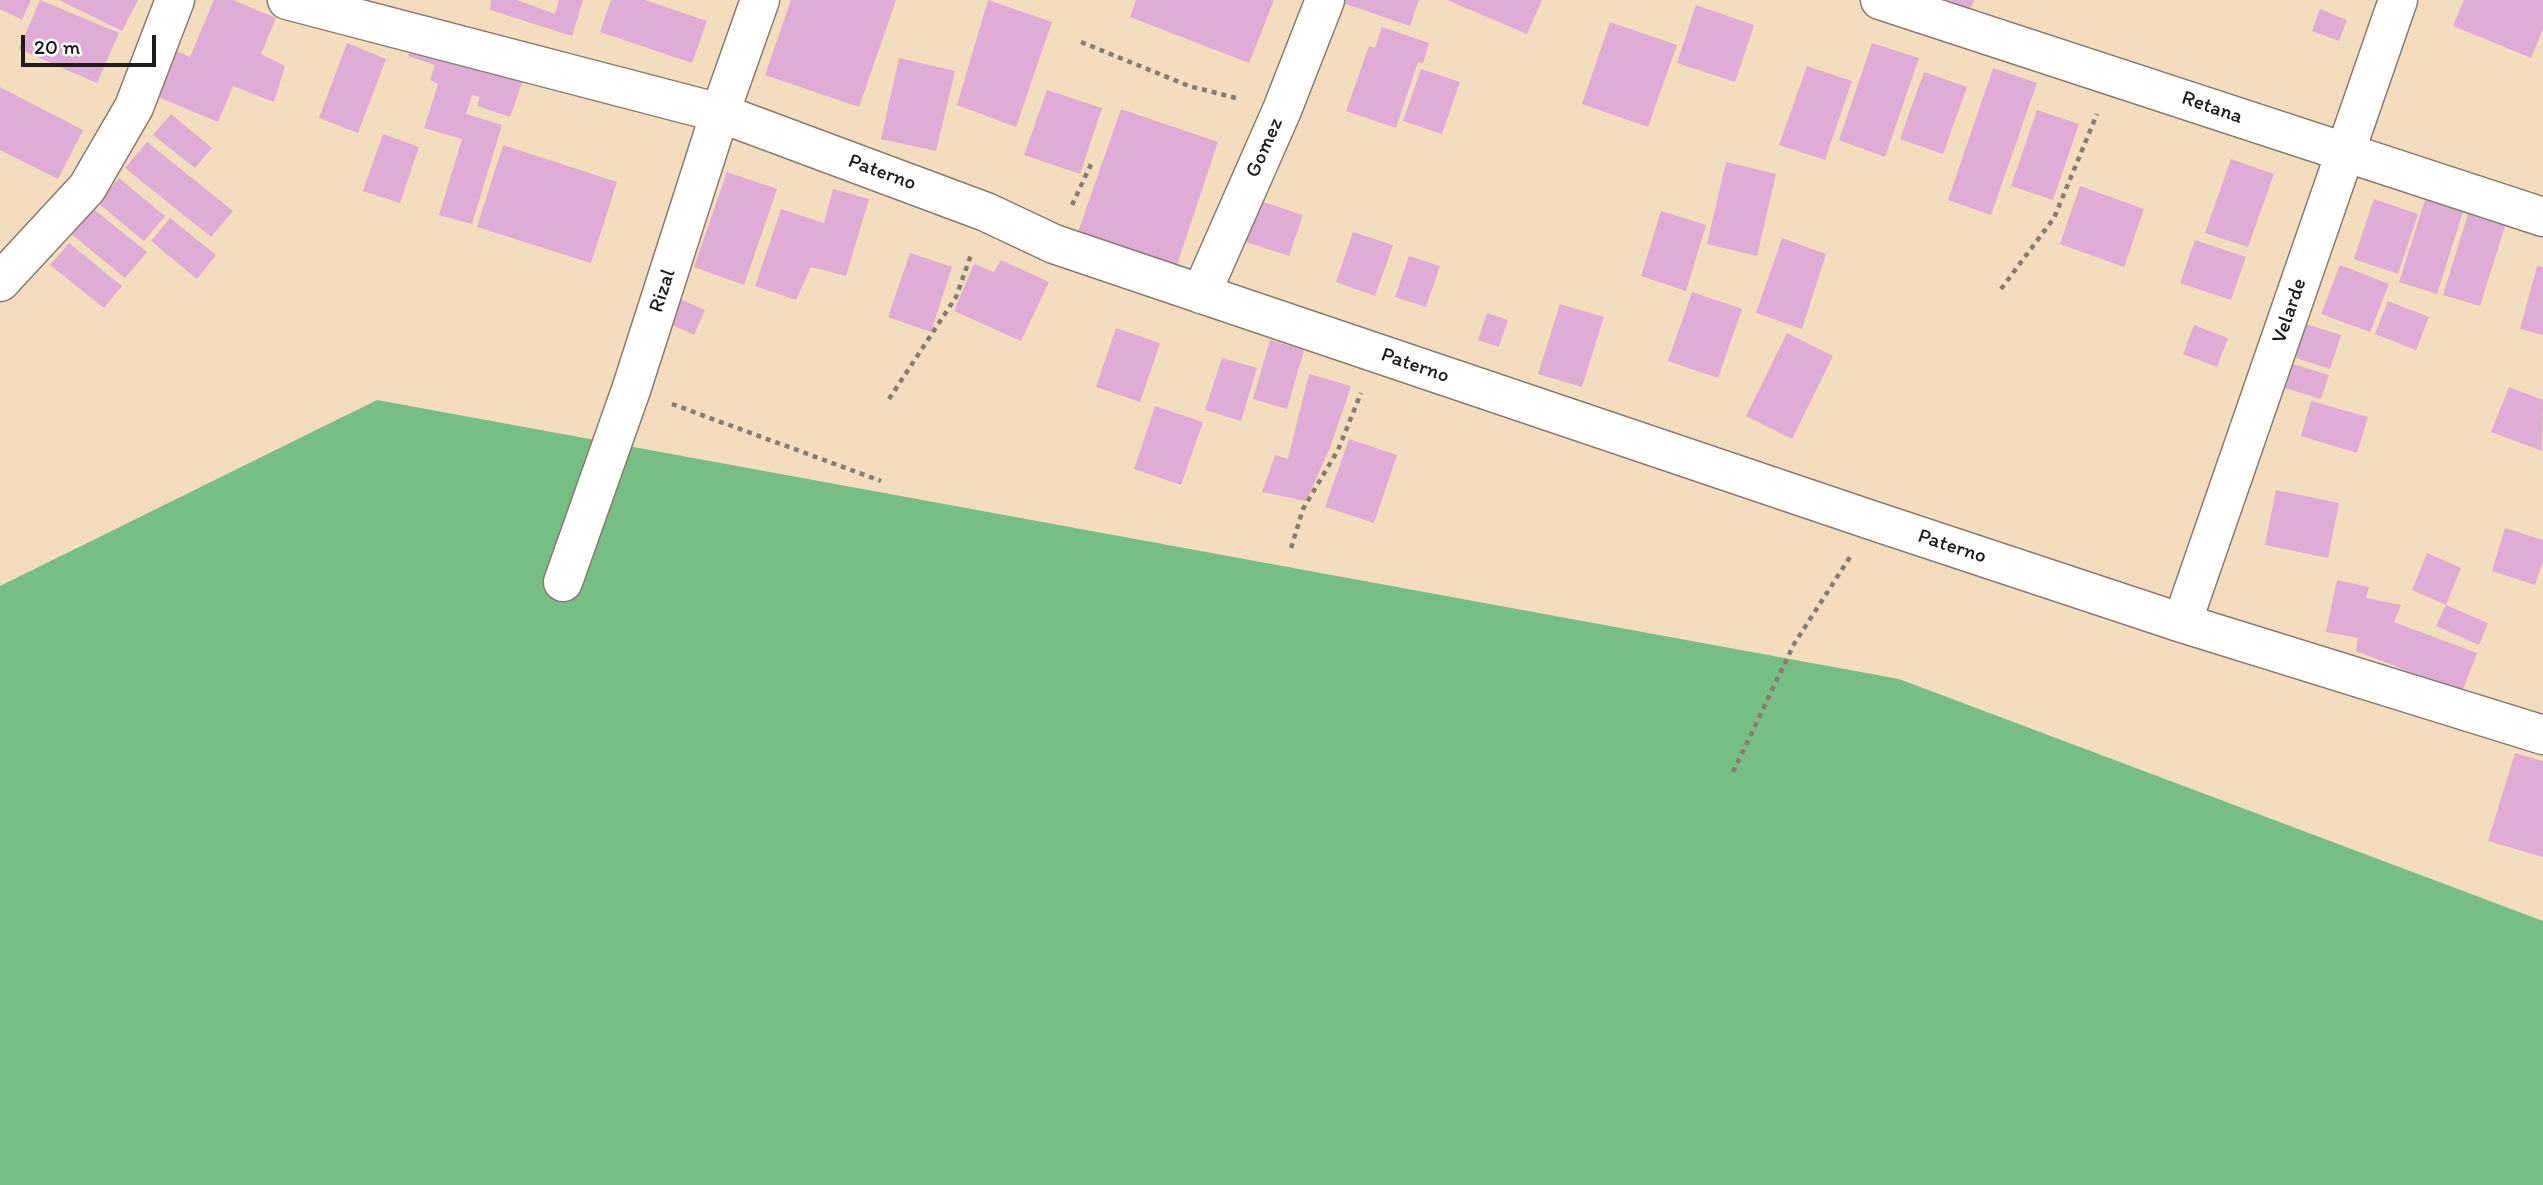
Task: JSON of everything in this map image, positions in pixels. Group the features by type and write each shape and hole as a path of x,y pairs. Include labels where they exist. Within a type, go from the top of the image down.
{"street":[{"path":"0,282 87,188 134,107 175,0"},
{"name":"Paterno","path":"287,0 720,113 986,212 1054,244 1874,522 2182,623 2543,734"},
{"name":"Rizal","path":"564,582 631,390 720,113 760,0"},
{"name":"Gomez","path":"1201,293 1282,110 1325,0"},
{"name":"Retana","path":"1880,0 2543,217"},
{"name":"Velarde","path":"2182,623 2398,0"}],"path":[{"path":"1081,42 1189,86 1282,110"},
{"path":"2001,289 2054,218 2113,75"},
{"path":"889,399 956,297 986,212"},
{"path":"1291,548 1303,509 1338,450 1377,353"},
{"path":"631,390 881,481"},
{"path":"1733,772 1794,644 1874,522"}],"green space":[{"path":"377,400 1899,679 2543,921 2543,1185 0,1185 0,586"}],"building":[{"path":"0,0 31,0 22,20 0,9"},
{"path":"40,0 119,33 97,83 19,49"},
{"path":"59,0 138,0 122,31"},
{"path":"214,0 233,0 276,18 261,54 285,66 274,102 233,86 218,122 153,95 172,49 190,57"},
{"path":"491,0 517,0 555,14 559,0 583,0 572,36 490,10"},
{"path":"611,0 645,0 707,21 692,63 600,32"},
{"path":"791,0 896,0 859,107 765,75"},
{"path":"988,0 1052,22 1016,127 957,105"},
{"path":"1136,0 1274,0 1249,63 1130,17"},
{"path":"1334,0 1419,0 1410,26"},
{"path":"1447,0 1542,0 1527,34"},
{"path":"1928,0 1974,0 1969,14"},
{"path":"2464,0 2543,0 2543,29 2531,58 2453,26"},
{"path":"1696,5 1754,25 1735,82 1677,63"},
{"path":"2320,9 2347,20 2339,41 2312,31"},
{"path":"1610,22 1677,45 1648,127 1582,104"},
{"path":"1382,27 1429,43 1423,63 1418,62 1396,128 1346,111 1369,46 1375,48"},
{"path":"415,34 526,72 510,117 477,106 480,97 472,95 466,114 502,125 472,224 439,215 462,139 424,128 438,84 430,80 435,65 408,56"},
{"path":"347,43 386,59 358,133 319,118"},
{"path":"1872,43 1919,58 1885,157 1839,140"},
{"path":"899,58 955,71 936,151 881,139"},
{"path":"1807,66 1852,81 1825,160 1779,145"},
{"path":"1993,68 2037,83 1991,215 1948,200"},
{"path":"1421,69 1460,82 1442,134 1403,121"},
{"path":"1924,72 1967,87 1943,154 1900,139"},
{"path":"0,87 83,130 58,179 0,150"},
{"path":"1047,90 1102,108 1080,174 1024,155"},
{"path":"1121,109 1218,142 1176,268 1077,235"},
{"path":"2037,110 2079,124 2053,200 2011,186"},
{"path":"171,114 212,148 195,168 153,135"},
{"path":"383,134 419,147 400,203 363,191"},
{"path":"147,142 233,211 211,237 125,168"},
{"path":"503,145 617,182 591,263 477,227"},
{"path":"2231,159 2274,174 2248,247 2205,233"},
{"path":"1726,162 1776,174 1757,256 1707,244"},
{"path":"727,172 777,189 744,285 694,267"},
{"path":"119,178 165,216 144,241 98,203"},
{"path":"2080,186 2144,209 2124,267 2060,244"},
{"path":"833,189 869,199 846,276 811,267 796,300 755,286 781,209 824,223"},
{"path":"2374,199 2418,214 2398,274 2354,259"},
{"path":"1257,200 1303,215 1289,256 1243,241"},
{"path":"2425,200 2463,212 2437,294 2399,282"},
{"path":"91,207 147,252 125,278 70,233"},
{"path":"1661,211 1706,225 1686,291 1641,276"},
{"path":"2468,214 2505,226 2480,306 2443,295"},
{"path":"170,218 216,255 197,279 151,241"},
{"path":"1353,232 1393,245 1375,296 1336,282"},
{"path":"1782,238 1826,254 1802,329 1756,313"},
{"path":"2195,240 2246,257 2231,300 2180,283"},
{"path":"69,243 122,286 104,308 50,265"},
{"path":"910,253 952,267 931,332 888,317"},
{"path":"1409,256 1440,266 1426,307 1395,297"},
{"path":"1001,260 1049,282 1021,341 954,311 974,264 994,272"},
{"path":"2340,265 2389,284 2370,332 2321,314"},
{"path":"2537,266 2543,267 2543,335 2520,329"},
{"path":"1692,292 1742,309 1718,378 1668,361"},
{"path":"675,297 705,310 694,335 664,321"},
{"path":"2388,301 2429,317 2416,350 2375,334"},
{"path":"1560,304 1604,317 1582,387 1538,374"},
{"path":"1487,313 1508,320 1499,347 1478,340"},
{"path":"2306,324 2341,335 2330,369 2296,358"},
{"path":"2194,325 2228,338 2217,367 2183,354"},
{"path":"1116,328 1160,343 1140,402 1096,387"},
{"path":"1787,333 1833,356 1792,439 1746,416"},
{"path":"1270,340 1304,350 1287,409 1253,399"},
{"path":"1222,358 1257,368 1241,421 1205,410"},
{"path":"2293,364 2329,375 2321,399 2285,388"},
{"path":"1309,374 1351,386 1330,448 1306,501 1262,492 1275,455 1288,459"},
{"path":"2509,387 2543,400 2542,451 2491,432"},
{"path":"2311,401 2368,417 2357,453 2301,436"},
{"path":"1155,406 1203,422 1181,485 1134,469"},
{"path":"1349,439 1397,455 1374,523 1325,507"},
{"path":"2276,490 2339,503 2328,558 2265,545"},
{"path":"2505,528 2543,540 2543,561 2535,585 2492,571"},
{"path":"2427,553 2461,568 2446,605 2412,590"},
{"path":"2337,580 2369,587 2366,598 2401,605 2394,622 2477,653 2462,692 2356,651 2358,638 2326,632"},
{"path":"2446,605 2488,623 2479,645 2436,626"},
{"path":"2515,753 2543,761 2543,857 2488,841"}]}
